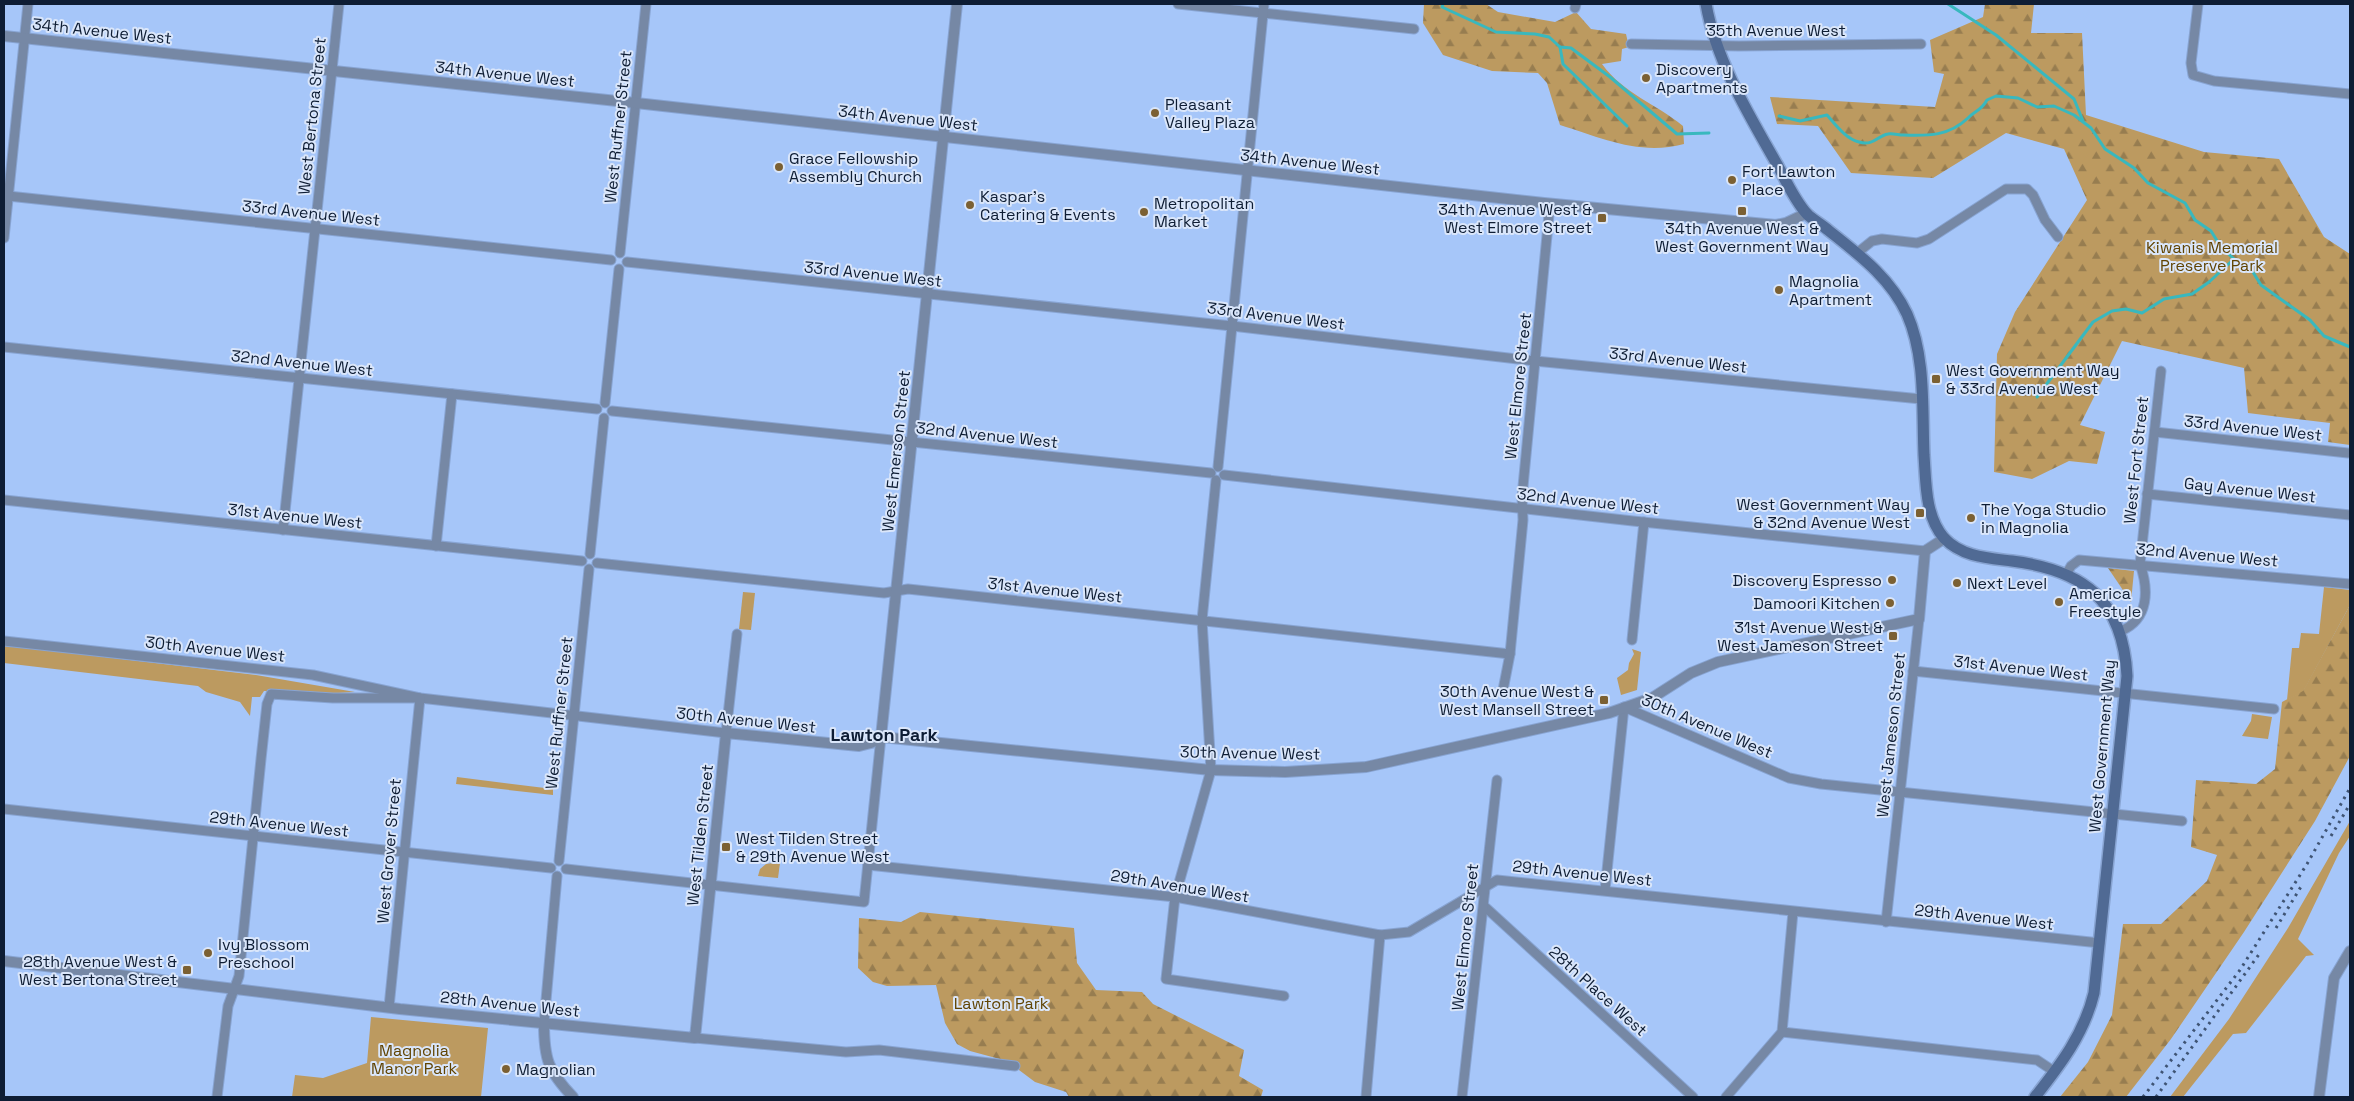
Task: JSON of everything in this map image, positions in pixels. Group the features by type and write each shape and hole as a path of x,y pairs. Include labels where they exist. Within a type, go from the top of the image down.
{"main road":[{"name":"West Government Way","path":"1706,4 1718,46 1765,143 1806,213 1857,253 1889,285 1908,316 1918,355 1929,506 1934,523 1944,538 1959,550 1980,557 2030,563 2067,573 2088,586 2101,600 2121,631 2126,654 2125,694 2094,993 2086,1020 2075,1043 2035,1097"}],"street":[{"path":"4,238 28,4"},
{"name":"West Bertona Street","path":"283,530 339,4"},
{"name":"West Ruffner Street","path":"620,253 646,4"},
{"name":"West Emerson Street","path":"710,885 864,902 957,4"},
{"path":"1178,4 1414,29"},
{"path":"1264,4 1202,620 1210,770 1175,897 1166,979 1284,996"},
{"path":"2198,4 2191,63 2193,75 2214,81 2350,94"},
{"name":"34th Avenue West","path":"4,36 636,103 1550,204 1776,225 1786,223 1806,213"},
{"name":"35th Avenue West","path":"1631,44 1718,46 1921,44"},
{"path":"1857,253 1872,241 1882,239 1917,243 1941,232 2006,188 2027,190 2033,195 2045,220 2058,237"},
{"name":"33rd Avenue West","path":"8,196 611,260"},
{"name":"West Elmore Street","path":"1503,690 1507,679 1510,654 1550,204"},
{"path":"620,253 626,256 627,262 626,266 619,269 613,266 611,260 614,255 620,253"},
{"name":"33rd Avenue West","path":"627,262 1232,326 1535,361 1921,399"},
{"path":"606,403 619,269"},
{"name":"32nd Avenue West","path":"4,347 597,410"},
{"name":"West Fort Street","path":"2121,631 2133,626 2143,611 2146,580 2140,564 2161,371"},
{"path":"436,546 452,394"},
{"path":"606,403 610,405 612,411 608,417 604,418 599,415 597,410 600,404 606,403"},
{"name":"32nd Avenue West","path":"612,411 1217,474 1522,509 1925,551"},
{"path":"590,554 604,418"},
{"name":"33rd Avenue West","path":"2155,432 2348,453"},
{"name":"Gay Avenue West","path":"2147,494 2350,515"},
{"name":"31st Avenue West","path":"4,500 582,561"},
{"path":"1632,640 1644,522"},
{"path":"1925,551 1944,538"},
{"name":"West Jameson Street","path":"1886,922 1925,551"},
{"path":"590,554 595,557 596,563 595,566 589,569 584,566 582,561 585,556 590,554"},
{"name":"32nd Avenue West","path":"2067,573 2071,566 2079,560 2350,584"},
{"name":"31st Avenue West","path":"596,563 874,592 908,590 1510,654"},
{"name":"West Ruffner Street","path":"559,861 589,569"},
{"path":"1606,890 1624,708 1652,698 1691,673 1718,662 1919,619"},
{"name":"West Tilden Street","path":"695,1038 737,634"},
{"name":"30th Avenue West","path":"4,641 313,676 420,698 726,733 859,746 871,743 881,737 1210,770 1285,772 1366,768 1456,749 1624,708 1790,778 1821,784 2182,821"},
{"name":"31st Avenue West","path":"1913,671 2274,709"},
{"name":"30th Avenue West","path":"252,836 267,704 271,694 333,698 420,698"},
{"name":"West Grover Street","path":"389,1007 420,698"},
{"name":"West Elmore Street","path":"1462,1097 1484,906 1496,780"},
{"name":"29th Avenue West","path":"4,809 551,868"},
{"path":"217,1097 228,1006 239,976 252,836"},
{"path":"558,876 553,873 551,868 553,863 559,861 564,863 566,869"},
{"name":"29th Avenue West","path":"868,865 1175,897 1380,935 1409,932 1497,880 2100,943"},
{"path":"566,869 710,885"},
{"path":"558,876 566,869"},
{"path":"558,876 544,1022 544,1045 548,1062 556,1079 573,1097"},
{"name":"28th Place West","path":"1484,906 1693,1097"},
{"path":"1726,1097 1782,1032 1793,912"},
{"path":"1366,1097 1380,935"},
{"path":"2319,1097 2332,985 2338,968 2350,951"},
{"name":"28th Avenue West","path":"4,961 389,1007 846,1052 879,1050 1015,1066"},
{"path":"1782,1032 2038,1060 2055,1072"}],"green space":[{"path":"1424,4 1486,4 1498,12 1555,22 1576,12 1591,29 1626,34 1629,47 1622,49 1621,61 1602,64 1630,91 1683,126 1684,144 1668,147 1637,147 1606,140 1560,125 1547,83 1538,73 1492,71 1443,55 1423,23"},
{"name":"Kiwanis Memorial Preserve Park","path":"1985,4 2034,4 2031,33 2082,33 2086,115 2204,152 2279,159 2324,237 2350,254 2350,445 2328,442 2330,423 2248,413 2244,368 2122,341 2080,425 2105,432 2097,464 2069,461 2032,479 1994,472 1997,354 2015,312 2087,200 2064,149 2006,133 1933,178 1851,173 1818,126 1777,124 1770,97 1935,107 1944,74 1934,72 1930,40 1983,17"},
{"path":"2108,568 2134,571 2131,602"},
{"path":"2324,587 2350,590 2350,605 2303,692 2287,700 2292,648 2299,648 2301,633 2319,634"},
{"path":"743,592 755,593 751,630 739,629"},
{"path":"2350,605 2350,756 2315,821 2244,932 2171,1039 2126,1097 2060,1097 2088,1062 2112,1015 2123,924 2161,924 2207,881 2217,855 2191,847 2196,780 2256,784 2275,769 2282,702 2303,691"},
{"path":"4,645 256,675 355,692 322,694 264,691 260,697 252,697 250,716 240,702 206,692 198,686 4,663"},
{"path":"1632,649 1641,652 1637,690 1621,695 1617,678 1628,670 1629,663 1634,654"},
{"path":"2252,714 2272,717 2268,739 2242,736 2251,721"},
{"path":"457,777 553,789 553,795 456,784"},
{"path":"2350,821 2350,836 2339,853 2298,939 2314,955 2306,956 2246,1033 2233,1034 2183,1097 2170,1097 2229,1019 2288,928"},
{"path":"780,863 778,878 758,876 760,869 766,864"},
{"name":"Lawton Park","path":"920,912 1074,928 1077,963 1096,990 1142,992 1153,1004 1244,1050 1239,1076 1263,1090 1261,1097 1069,1097 1066,1092 1035,1082 1007,1061 970,1051 957,1044 945,1023 936,985 887,986 873,982 858,968 859,918 901,922"},
{"name":"Magnolia Manor Park","path":"371,1017 488,1028 481,1097 292,1097 295,1075 323,1078 367,1063"}],"waterway":[{"path":"1443,4 1442,7 1496,32 1535,34 1549,37 1560,47 1571,48 1610,77 1677,134 1709,133"},
{"path":"1948,4 1996,35 2074,99 2083,121"},
{"path":"1560,47 1563,64 1627,126"},
{"path":"1779,116 1800,121 1827,115 1846,135 1859,142 1868,143 1890,134 1921,135 1946,132 1961,124 1985,104 1987,100 1996,96 2018,98 2037,107 2054,106 2074,115 2091,128 2105,149 2134,168 2148,183 2185,203 2195,220 2211,231 2221,247 2234,259 2251,269 2261,285 2310,320 2324,336 2350,347"},
{"path":"2037,397 2093,322 2112,311 2126,309 2142,313 2164,299 2192,294 2209,282 2234,259"}],"railway":[{"path":"2143,1097 2240,970 2307,864 2350,788"},
{"path":"2331,836 2350,804"},
{"path":"2276,928 2302,885"},
{"path":"2156,1097 2260,953"}],"place":[{"name":"Discovery Apartments","path":"1646,78"},
{"name":"Pleasant Valley Plaza","path":"1155,113"},
{"name":"Grace Fellowship Assembly Church","path":"779,167"},
{"name":"Fort Lawton Place","path":"1732,180"},
{"name":"Kaspar's Catering & Events","path":"970,205"},
{"name":"34th Avenue West & West Government Way","path":"1742,211"},
{"name":"Metropolitan Market","path":"1144,212"},
{"name":"34th Avenue West & West Elmore Street","path":"1602,218"},
{"name":"Magnolia Apartment","path":"1779,290"},
{"name":"West Government Way & 33rd Avenue West","path":"1936,379"},
{"name":"West Government Way & 32nd Avenue West","path":"1920,513"},
{"name":"The Yoga Studio in Magnolia","path":"1971,518"},
{"name":"Discovery Espresso","path":"1892,580"},
{"name":"Next Level","path":"1957,583"},
{"name":"America Freestyle","path":"2059,602"},
{"name":"Damoori Kitchen","path":"1890,603"},
{"name":"31st Avenue West & West Jameson Street","path":"1893,636"},
{"name":"30th Avenue West & West Mansell Street","path":"1604,700"},
{"name":"West Tilden Street & 29th Avenue West","path":"726,847"},
{"name":"Ivy Blossom Preschool","path":"208,953"},
{"name":"28th Avenue West & West Bertona Street","path":"187,970"},
{"name":"Magnolian","path":"506,1069"}],"district":[{"name":"Lawton Park","path":"884,734"}]}
